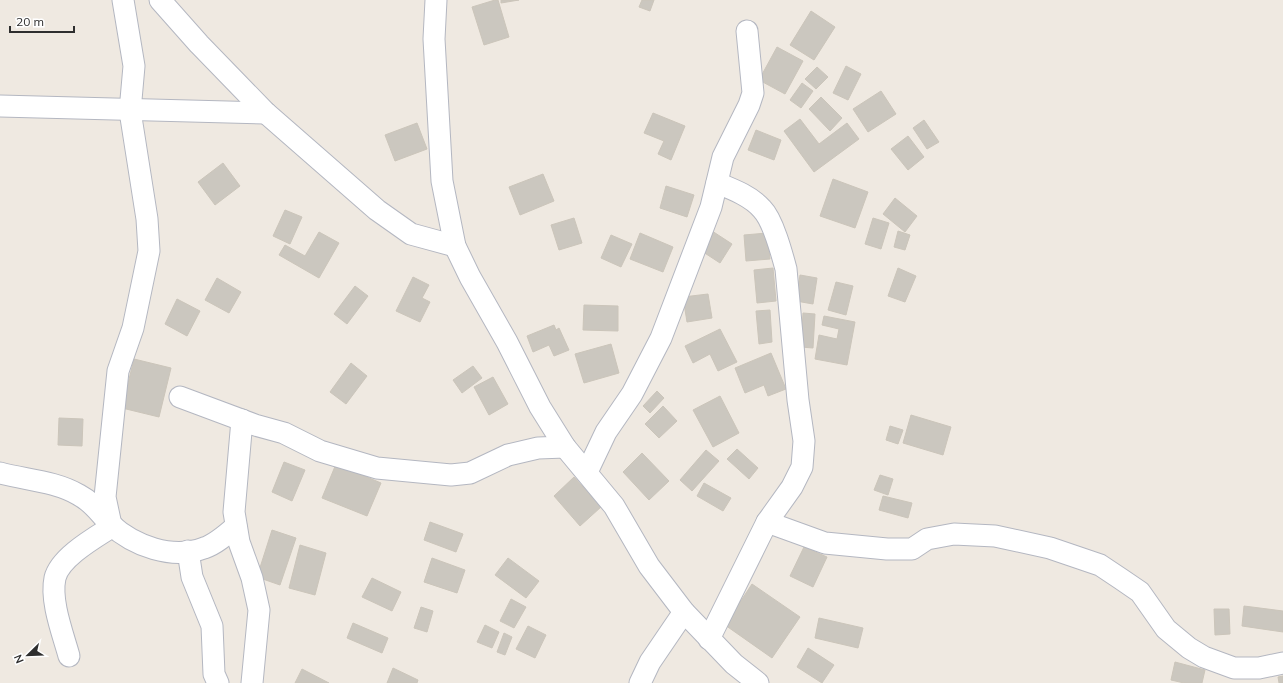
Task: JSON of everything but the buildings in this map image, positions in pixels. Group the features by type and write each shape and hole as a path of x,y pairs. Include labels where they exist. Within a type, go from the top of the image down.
{"street":[{"path":"112,526 105,497 118,371 133,328 148,251 147,219 130,111 134,66 123,0"},
{"path":"160,0 199,44 266,113 377,210 411,234 455,246"},
{"path":"436,0 434,39 442,181 455,246 470,278 507,342 540,407 565,447 614,506 649,566 684,612 709,639 734,664 758,683"},
{"path":"587,472 606,432 632,394 661,338 711,207 723,157 749,105 752,92 747,31"},
{"path":"0,106 130,111 266,113"},
{"path":"709,639 766,522 792,488 802,467 804,441 798,400 786,269 782,251 764,210 756,203 717,183"},
{"path":"180,397 242,420 284,433 320,452 377,468 451,475 470,473 516,453 538,448 565,447"},
{"path":"242,420 234,512 239,542 252,578 259,610 252,683"},
{"path":"0,473 58,485 95,505 112,526 148,547 167,552 188,551 204,548 219,540 236,526"},
{"path":"766,522 825,543 887,549 912,549 927,538 954,534 995,536 1050,548 1100,565 1122,579 1140,592 1166,629 1188,648 1204,657 1234,668 1259,668 1283,663"},
{"path":"69,656 54,591 55,578 68,558 112,526"},
{"path":"188,551 192,577 212,626 214,674 218,683"},
{"path":"640,683 650,662 684,612"}]}
